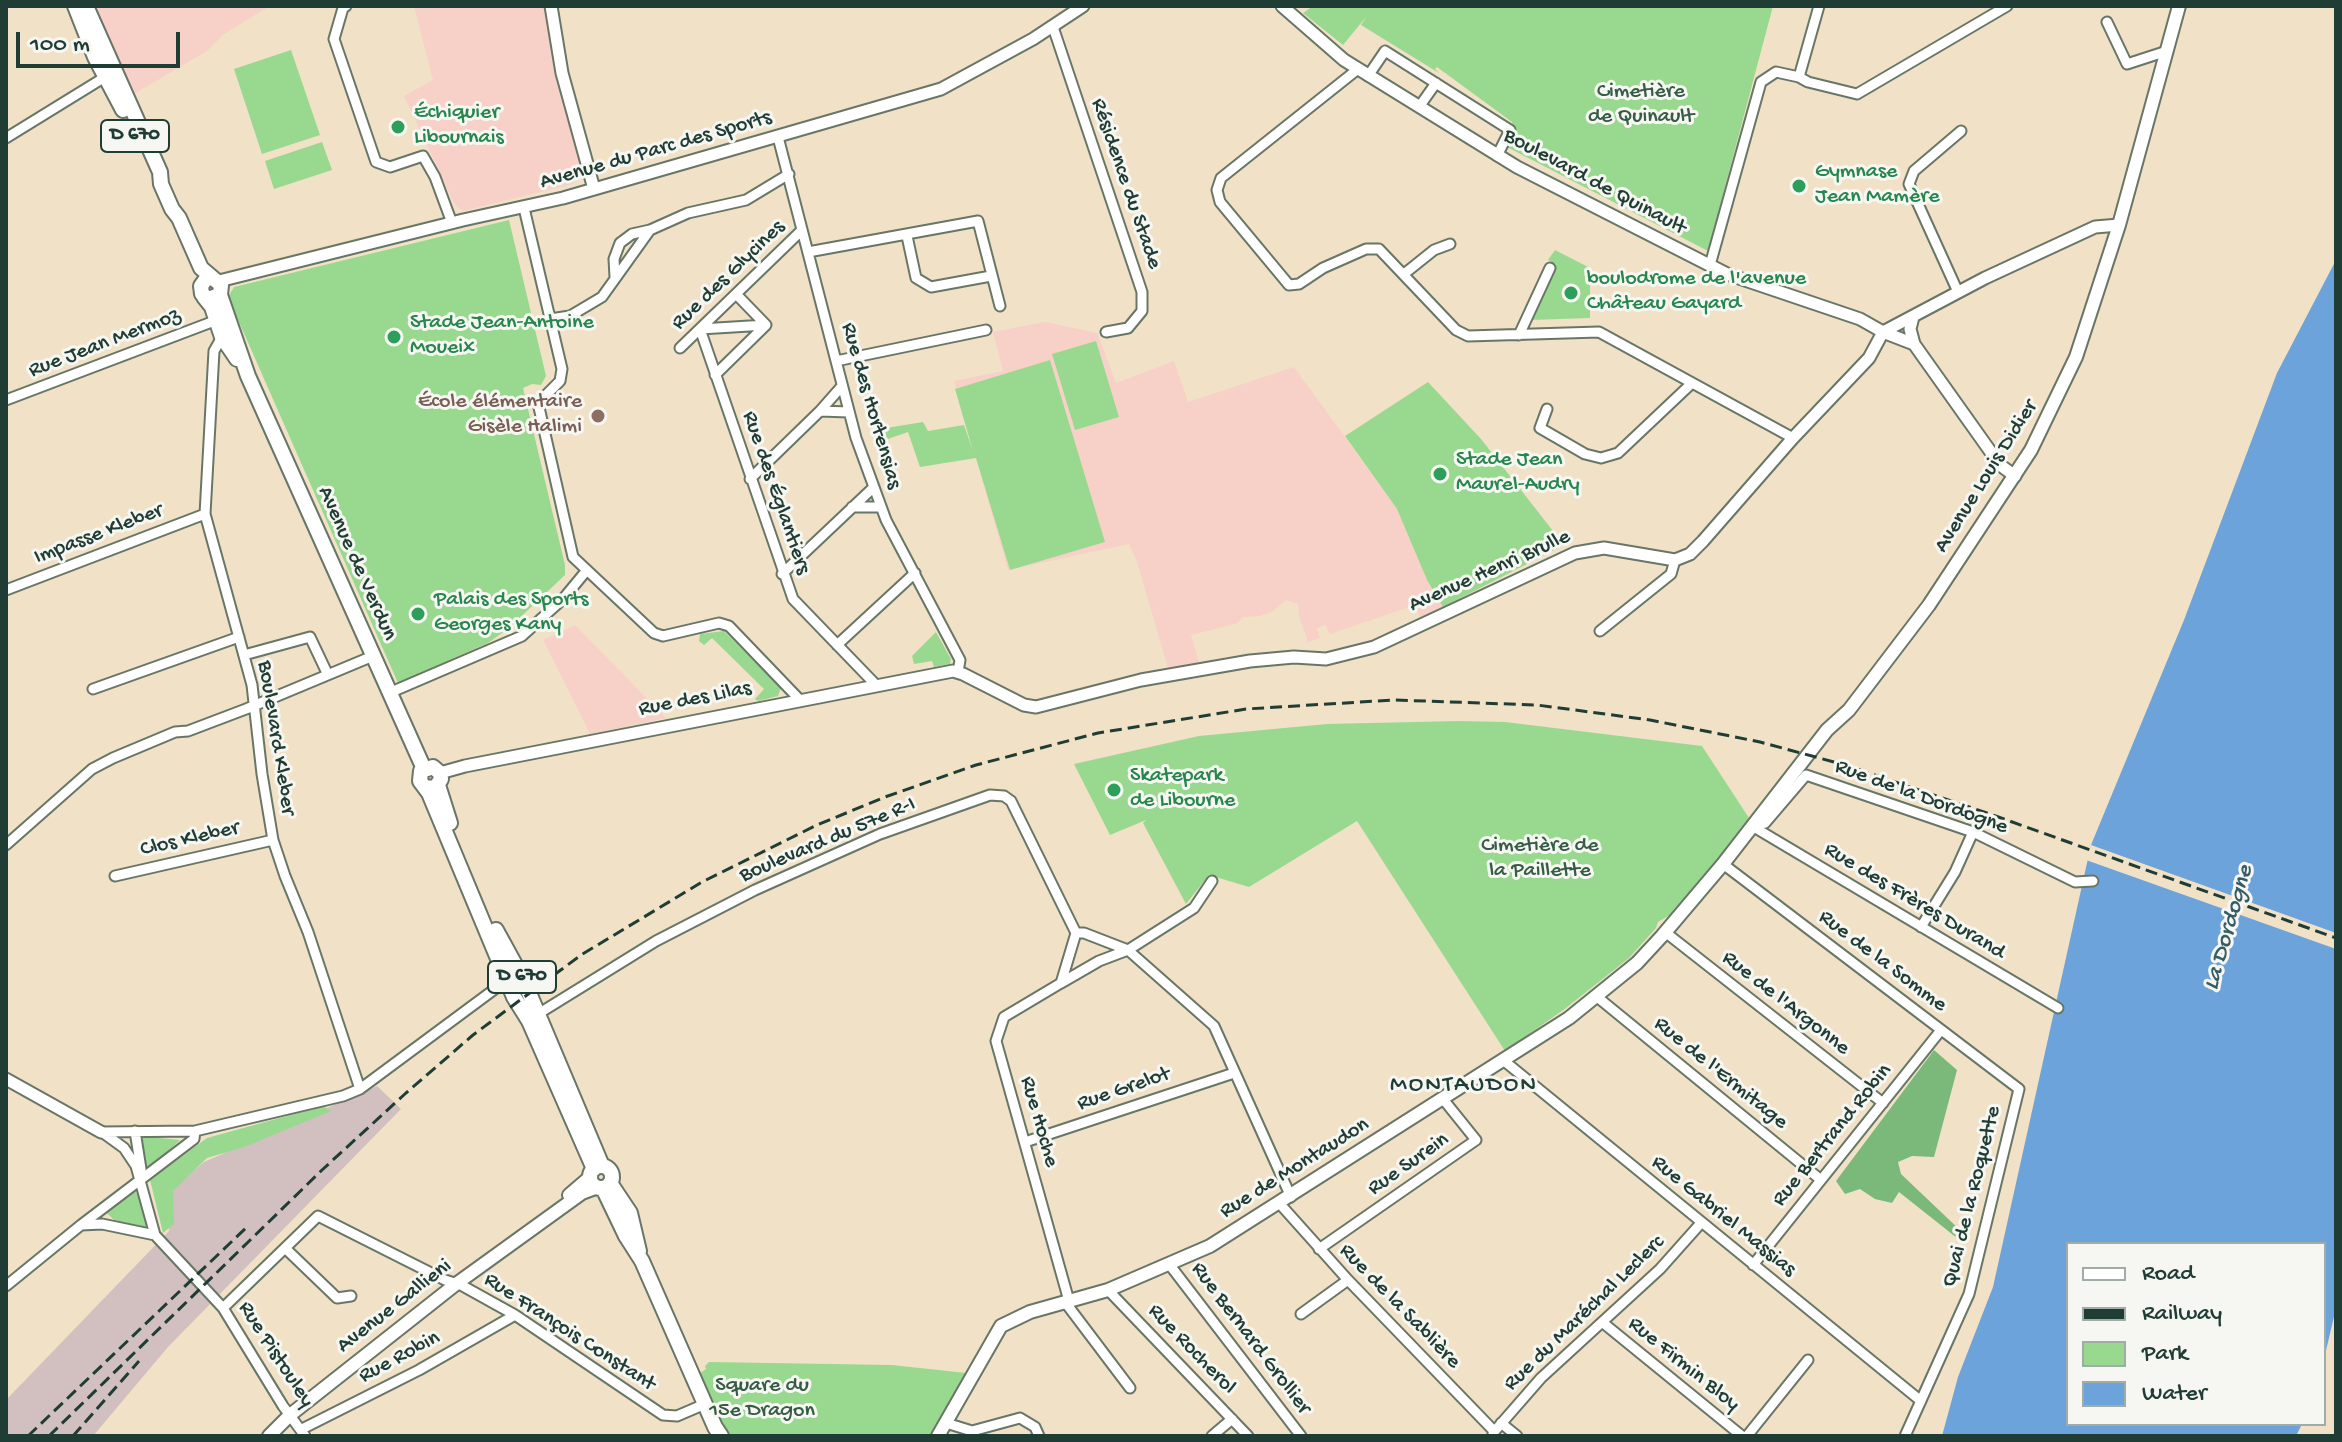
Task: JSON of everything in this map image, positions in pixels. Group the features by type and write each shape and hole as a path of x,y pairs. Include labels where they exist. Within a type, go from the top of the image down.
{"main road":[{"name":"D 670","path":"75,6 105,77 153,175 155,191 166,214 211,288"},
{"name":"D 670","path":"86,6 160,172 161,184 172,209 211,288"},
{"name":"Avenue Louis Didier","path":"1802,771 1813,747 1849,710 1929,605 2015,476 2054,408 2076,357 2119,225 2179,6"},
{"name":"Avenue de Verdun","path":"211,288 212,307 222,337 248,376"},
{"name":"Avenue de Verdun","path":"211,288 389,693 424,769 433,767 435,782"},
{"name":"Rue de Montaudon","path":"941,1431 1001,1326 1030,1312 1108,1290 1210,1246 1569,1018 1637,963 1802,771"},
{"name":"D 670","path":"435,782 507,980 529,1021 600,1178 630,1213 642,1261 717,1433"},
{"name":"D 670","path":"435,782 480,897 538,1014 600,1178"},
{"name":"Avenue Gallieni","path":"269,1436 290,1415 456,1284 600,1178"}],"street":[{"path":"346,6 334,39 376,162 390,167 423,156 435,177 452,223"},
{"path":"551,6 562,73 594,189"},
{"name":"Avenue du Parc des Sports","path":"211,288 452,223 594,189 941,89 1053,27 1083,6"},
{"name":"Boulevard de Quinault","path":"1282,6 1322,43 1363,72 1497,156 1740,279 1860,319 1914,344"},
{"path":"1799,77 1819,6"},
{"path":"1710,265 1761,82 1776,72 1857,94 2007,6"},
{"path":"2107,22 2127,64 2167,51"},
{"name":"Résidence du Stade","path":"1053,27 1142,292 1142,311 1128,328 1106,332"},
{"path":"1497,156 1510,130 1385,51 1363,72 1221,178 1217,190 1220,202 1289,285 1299,284 1323,268 1366,249 1379,249 1456,330 1468,336 1599,332 1793,438"},
{"path":"6,138 105,77"},
{"path":"1419,107 1436,83"},
{"path":"1958,292 1909,184 1914,171 1961,131"},
{"name":"Rue des Hortensias","path":"778,137 849,412 874,487 881,507 960,660 958,672"},
{"path":"615,280 614,259 620,243 632,234 650,230 688,213 746,200 789,174"},
{"path":"524,208 562,369 560,381 538,403 573,557 654,633 663,636 719,623 729,626 800,700"},
{"path":"808,252 978,221 1000,306"},
{"path":"1600,631 1671,574 1675,560 1690,554 1703,541 1793,438 1869,358 1883,332 1958,292 2095,227 2119,225"},
{"path":"550,319 570,316 602,297 650,230"},
{"name":"Rue des Glycines","path":"680,348 802,230"},
{"path":"907,236 916,278 931,287 991,276"},
{"path":"1404,274 1434,250 1450,244"},
{"path":"1519,335 1550,268"},
{"path":"736,294 766,325"},
{"path":"1913,317 1910,329 1914,344 2000,465 2015,476"},
{"name":"Rue Jean Mermoz","path":"6,400 217,320"},
{"path":"700,329 766,325"},
{"path":"715,375 766,325"},
{"name":"Rue des Églantiers","path":"700,329 793,599 877,686"},
{"path":"836,361 986,330"},
{"name":"Boulevard Kleber","path":"222,337 214,351 205,514 244,655 273,840 308,932 360,1089"},
{"path":"1547,409 1540,428 1585,454 1601,458 1618,453 1691,384"},
{"path":"750,479 842,386"},
{"path":"820,411 849,412"},
{"path":"782,574 874,487"},
{"path":"852,507 881,507"},
{"name":"Impasse Kleber","path":"6,590 205,514"},
{"name":"Avenue Henri Brulle","path":"958,672 1024,705 1036,707 1141,680 1250,661 1294,657 1326,659 1352,654 1374,647 1589,549 1604,548 1675,560"},
{"path":"389,693 522,636 563,599 587,570"},
{"path":"837,645 915,573"},
{"path":"93,689 239,637"},
{"path":"244,655 310,637 328,675"},
{"path":"6,845 92,769 175,732 188,731 254,706 373,656"},
{"name":"Rue des Lilas","path":"435,782 465,766 958,672"},
{"name":"Rue de la Dordogne","path":"1802,771 1973,832 2075,882 2093,881"},
{"name":"Boulevard du 57e R-I","path":"538,1014 645,947 755,890 880,834 990,795 1004,796 1011,801 1076,933"},
{"name":"Rue des Frères Durand","path":"1752,826 2058,1008"},
{"path":"1921,927 1955,872 1973,832"},
{"name":"Clos Kleber","path":"115,876 273,840"},
{"name":"Rue de la Somme","path":"1723,864 2019,1089"},
{"name":"Rue Hoche","path":"1067,1301 996,1041 1004,1017 1099,961 1128,950 1194,908 1212,881"},
{"name":"Rue de l'Argonne","path":"1665,932 1883,1103"},
{"path":"1061,983 1076,933 1084,933 1128,950"},
{"name":"Rue de la Sablière","path":"1128,950 1214,1026 1286,1200 1319,1249 1495,1430 1517,1436"},
{"path":"101,1132 195,1131 343,1096 360,1089 507,980"},
{"name":"Rue de l'Ermitage","path":"1596,996 1821,1180"},
{"name":"Rue Bertrand Robin","path":"1753,1265 1941,1030"},
{"name":"Rue Gabriel Massias","path":"1503,1060 1921,1401"},
{"name":"Rue Grelot","path":"1025,1142 1234,1073"},
{"path":"6,1079 101,1132 124,1148 136,1166 155,1235 102,1224 81,1225"},
{"name":"Quai de la Roquette","path":"1905,1436 1969,1294 2019,1089"},
{"name":"Rue Surein","path":"1319,1249 1476,1140 1443,1099"},
{"path":"135,1131 141,1180"},
{"path":"6,1286 194,1139 195,1131"},
{"name":"Rue François Constant","path":"223,1308 318,1216 515,1315 663,1415 677,1416 705,1404"},
{"name":"Rue du Maréchal Leclerc","path":"1495,1430 1541,1378 1660,1269 1701,1223"},
{"name":"Rue Pistouley","path":"155,1235 223,1308 304,1433"},
{"path":"285,1248 337,1298 351,1296"},
{"name":"Rue Bernard Grollier","path":"1169,1264 1301,1436"},
{"path":"1301,1314 1348,1280"},
{"name":"Rue Rocherol","path":"1108,1290 1248,1436"},
{"path":"1067,1301 1130,1388"},
{"name":"Rue Robin","path":"304,1433 515,1315"},
{"name":"Rue Firmin Bloy","path":"1602,1322 1744,1436 1808,1360"},
{"path":"941,1431 972,1431 1015,1417 1035,1427 1039,1436"},
{"path":"1212,1436 1232,1419"}],"shaded area":[{"path":"94,6 270,6 224,34 207,51 134,94"},
{"path":"414,6 547,6 581,171 573,184 463,211 455,205 404,96 433,80"},
{"path":"1045,322 1097,333 1116,383 1174,361 1188,402 1294,367 1397,509 1427,580 1443,607 1420,617 1415,605 1330,634 1325,625 1317,628 1320,638 1308,642 1298,604 1286,600 1273,611 1260,616 1243,617 1238,623 1191,635 1199,663 1168,668 1129,544 1008,570 954,381 1003,371 993,332"},
{"path":"575,625 666,718 590,734 543,640"},
{"path":"377,1086 401,1109 168,1347 93,1436 6,1436 6,1400 169,1231 171,1190 204,1162"}],"green space":[{"name":"Cimetière de Quinault","path":"1313,6 1773,6 1708,251 1507,147 1515,134 1512,122 1437,67 1435,69 1439,73 1361,25 1366,17 1343,45 1303,13"},
{"path":"291,50 320,135 262,154 234,69"},
{"path":"322,142 332,170 274,189 265,161"},
{"path":"509,220 546,376 541,385 532,384 523,388 565,575 509,628 488,643 398,683 228,297 234,287"},
{"path":"1555,250 1590,268 1590,318 1530,320 1556,264 1548,260"},
{"path":"1096,341 1119,417 1075,430 1052,354"},
{"path":"1050,360 1105,542 1010,570 976,458 920,467 908,432 885,440 880,429 923,422 928,431 964,425 973,451 955,389"},
{"name":"Stade Jean Maurel-Audry","path":"1428,382 1481,439 1564,545 1443,607 1427,580 1397,509 1345,436"},
{"path":"724,631 781,688 778,696 755,699 764,689 712,638 704,645 699,641 700,634"},
{"path":"936,632 951,659 950,664 934,667 932,661 914,664 912,656"},
{"name":"Cimetière de la Paillette","path":"1505,722 1702,746 1749,818 1695,888 1670,915 1658,922 1629,958 1505,1051 1357,821 1249,887 1209,875 1186,904 1143,823 1146,820 1110,835 1074,764 1199,736 1327,724"},
{"path":"1934,1050 1957,1070 1934,1157 1912,1156 1898,1162 1901,1174 1962,1232 1957,1238 1899,1192 1892,1203 1875,1199 1860,1189 1845,1194 1836,1181"},
{"path":"323,1106 331,1111 244,1147 207,1158 173,1191 174,1224 163,1233 150,1180 207,1138"},
{"path":"139,1136 180,1140 147,1171"},
{"path":"134,1191 141,1196 147,1224 145,1229 114,1220 107,1213"},
{"name":"Square du 15e Dragon","path":"709,1362 892,1365 966,1373 930,1436 726,1436 699,1374"}],"water":[{"name":"La Dordogne","path":"2336,260 2336,1308 2326,1350 2326,1242 2066,1242 2066,1426 2301,1426 2296,1436 1942,1436 1958,1377 1993,1287 2091,845 2184,620 2277,373"}],"pier":[{"path":"2091,845 2336,933 2336,949 2086,860"}],"railway":[{"path":"49,1436 322,1170 406,1093 473,1035 581,955 702,882 817,825 976,765 1098,733 1246,709 1394,700 1537,705 1650,720 1760,742 1845,765 2336,938"},
{"path":"28,1436 248,1226"},
{"path":"73,1436 139,1361"}],"place":[{"name":"Échiquier Libournais","path":"398,127"},
{"name":"Gymnase Jean Mamère","path":"1799,186"},
{"name":"boulodrome de l'avenue Château Gayard","path":"1571,293"},
{"name":"Stade Jean-Antoine Moueix","path":"394,337"},
{"name":"École élémentaire Gisèle Halimi","path":"598,416"},
{"name":"Stade Jean Maurel-Audry","path":"1440,474"},
{"name":"Palais des Sports Georges Kany","path":"418,614"},
{"name":"Skatepark de Libourne","path":"1114,790"}],"district":[{"name":"MONTAUDON","path":"1464,1086"}]}
